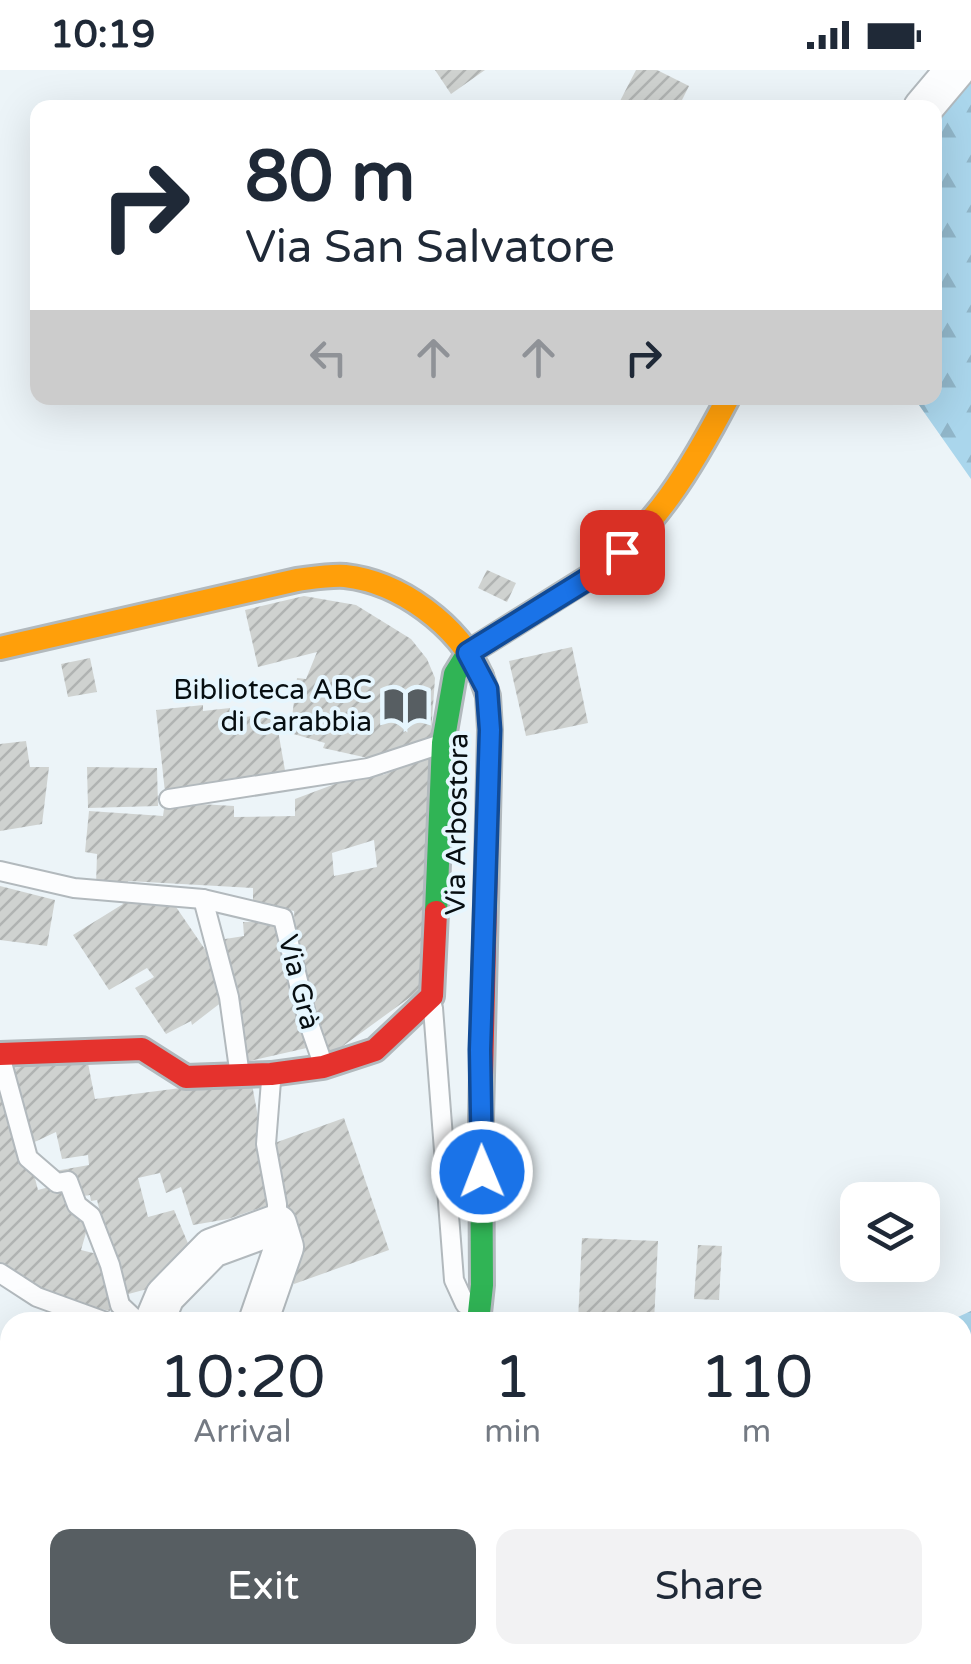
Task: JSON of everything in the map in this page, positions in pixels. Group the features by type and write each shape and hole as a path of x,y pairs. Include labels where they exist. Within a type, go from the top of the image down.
{"street":[{"path":"930,100 955,70"},
{"path":"0,1054 142,1049 186,1077 272,1074 324,1067 374,1050 432,996 444,743 455,674 468,653 602,570 642,534 724,405"},
{"name":"Via Arbostora","path":"0,648 296,580 344,576 382,586 418,606 446,625 468,653 487,689 490,730 480,1050 482,1285 478,1312"},
{"path":"158,1312 165,1296 212,1248 277,1224 284,1247 261,1312"}],"lane":[{"path":"169,799 368,768 444,743"},
{"path":"0,871 74,888 203,899 228,997 240,1075"},
{"name":"Via Grà","path":"203,899 284,918 307,1018 324,1067"},
{"path":"432,996 454,1280 471,1312"},
{"path":"0,1054 28,1158 57,1183 68,1181 77,1205 90,1216 110,1265 120,1305 127,1312"},
{"path":"272,1074 266,1144 277,1224"},
{"path":"0,1273 37,1297 78,1312"}],"green space":[{"path":"971,70 971,479 919,405 942,405 942,101"}],"building":[{"path":"435,70 485,70 451,94"},
{"path":"636,70 657,70 689,86 682,100 621,100"},
{"path":"487,570 516,583 507,602 478,588"},
{"path":"304,596 356,605 411,639 427,659 435,678 430,748 386,762 323,748 325,743 290,733 297,678 306,679 317,652 258,667 245,610"},
{"path":"572,647 588,723 526,736 509,661"},
{"path":"90,658 97,692 68,697 61,664"},
{"path":"203,705 203,711 230,708 231,719 275,713 286,776 165,792 156,710"},
{"path":"26,741 30,767 49,767 42,824 0,831 0,744"},
{"path":"430,756 420,990 325,1059 315,1011 308,1012 296,958 294,911 253,903 253,888 128,881 128,888 96,886 97,854 85,852 89,811 163,816 165,802 234,806 234,817 295,816 295,799 380,767 383,775","holes":["374,840 377,867 334,876 332,853"]},
{"path":"87,767 157,768 158,806 88,808"},
{"path":"0,886 55,900 47,946 0,940"},
{"path":"120,899 174,904 215,964 211,966 227,998 192,1025 191,1021 166,1034 135,988 154,977 147,968 109,990 73,935 123,904"},
{"path":"243,922 281,922 311,1047 245,1062 219,940 244,936"},
{"path":"86,1053 95,1099 251,1079 274,1203 228,1219 193,1225 181,1187 166,1193 160,1173 138,1178 148,1217 174,1210 195,1260 162,1285 121,1296 97,1200 91,1201 90,1195 77,1197 60,1182 55,1171 89,1165 88,1155 62,1159 56,1132 26,1146 8,1070"},
{"path":"5,1092 38,1190 68,1182 88,1226 81,1250 105,1256 110,1311 41,1295 0,1268 0,1093"},
{"path":"344,1118 389,1250 294,1284 269,1145"},
{"path":"582,1238 658,1241 654,1312 578,1312"},
{"path":"698,1245 722,1246 719,1300 694,1299"}],"traffic: fast":[{"path":"436,912 443,743 455,674 468,653 591,576"},
{"path":"479,1312 481,1118"}],"traffic: slow":[{"path":"591,576 653,518 724,405"},
{"path":"0,648 297,580 345,576 386,587 425,609 458,640 481,676"}],"traffic: jam":[{"path":"481,676 488,696 490,730 481,1118"},
{"path":"0,1054 142,1049 186,1077 271,1074 323,1067 375,1050 432,996 436,912"}],"place":[{"name":"Biblioteca ABC di Carabbia","path":"405,705"}],"route":[{"path":"482,1172 480,1050 490,730 487,689 468,653 602,570 622,552"}]}
